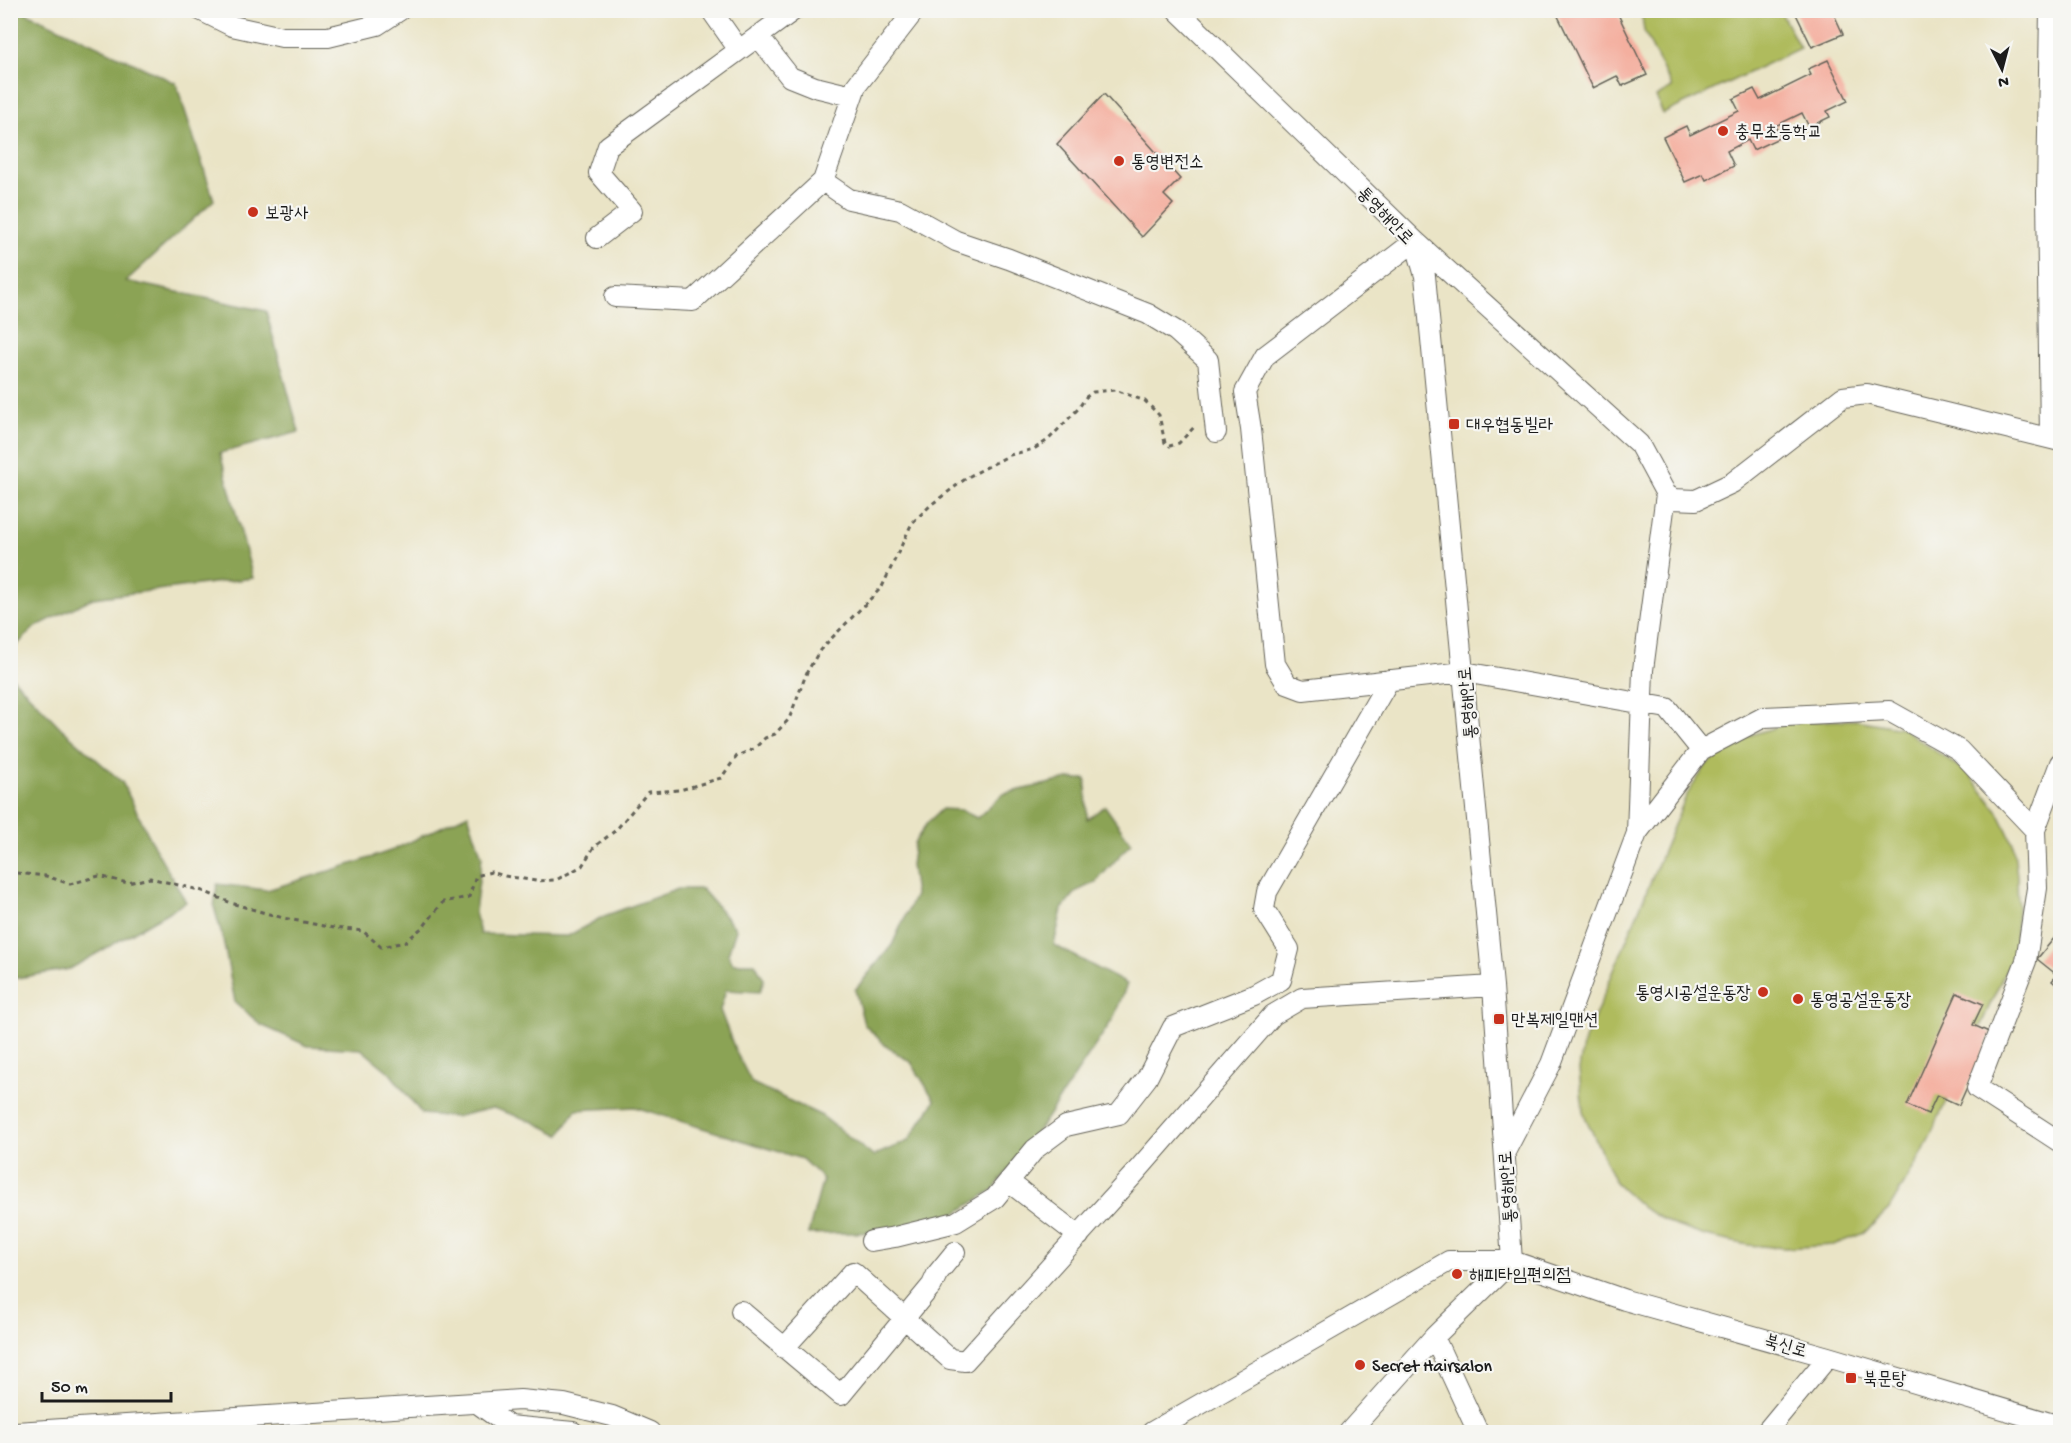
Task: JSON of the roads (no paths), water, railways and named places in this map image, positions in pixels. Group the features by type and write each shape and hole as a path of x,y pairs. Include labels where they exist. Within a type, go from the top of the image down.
{"street":[{"path":"200,10 232,26 282,37 328,37 377,25 400,10"},
{"path":"711,10 739,50"},
{"path":"597,238 632,211 599,173 608,146 794,10"},
{"path":"615,297 693,301 823,181 856,86 915,10"},
{"name":"통영해안로","path":"1177,10 1415,241 1425,276 1493,986 1512,1261"},
{"path":"1701,750 1667,708 1464,672 1303,690 1287,684 1275,664 1251,429 1245,392 1265,356 1415,241 1639,444 1666,494 1673,499 1696,500 1732,483 1843,397 1867,394 2055,440 2047,193 2050,10"},
{"path":"758,36 790,77 815,87 852,96"},
{"path":"823,181 849,199 900,210 956,241 1009,259 1148,314 1176,331 1208,360 1216,432"},
{"path":"1637,833 1643,670 1666,494"},
{"path":"871,1241 956,1222 995,1198 1035,1149 1066,1126 1119,1114 1147,1078 1173,1027 1254,995 1281,980 1289,948 1264,909 1267,892 1389,680"},
{"path":"1505,1152 1551,1064 1637,833 1701,750 1764,717 1889,711 1959,750 2035,830"},
{"path":"2061,762 2035,830 2037,888 2026,961 1977,1088 2061,1142"},
{"path":"784,1348 853,1272 950,1359 965,1361 1273,1016 1302,998 1493,986"},
{"path":"1010,1182 1079,1236"},
{"path":"741,1311 841,1395 932,1285 955,1252"},
{"name":"북신로","path":"1152,1432 1449,1261 1512,1261 1625,1300 2061,1426"},
{"path":"1349,1432 1434,1337 1512,1261"},
{"path":"1434,1337 1478,1432"},
{"path":"1766,1432 1828,1357"},
{"path":"16,1432 520,1400 564,1404 612,1416 650,1432"},
{"path":"477,1403 509,1426 573,1432"}],"place":[{"name":"충무초등학교","path":"1723,131"},
{"name":"통영변전소","path":"1119,161"},
{"name":"보광사","path":"253,212"},
{"name":"대우협동빌라","path":"1454,424"},
{"name":"통영시공설운동장","path":"1763,992"},
{"name":"통영공설운동장","path":"1798,999"},
{"name":"만복제일맨션","path":"1499,1019"},
{"name":"해피타임편의점","path":"1457,1274"},
{"name":"Secret Hairsalon","path":"1360,1365"},
{"name":"북문탕","path":"1851,1378"}]}
